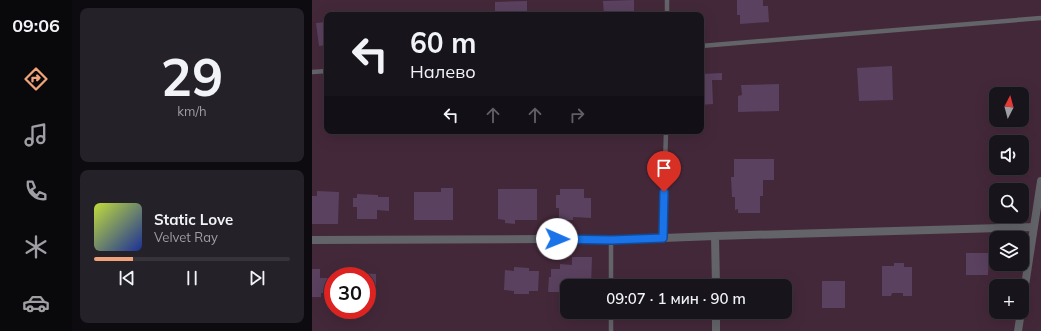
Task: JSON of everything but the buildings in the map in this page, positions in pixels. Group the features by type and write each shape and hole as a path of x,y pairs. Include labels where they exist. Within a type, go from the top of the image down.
{"street":[{"path":"1026,279 1041,181"},
{"path":"312,240 611,240 1034,227"},
{"path":"716,236 716,279"},
{"path":"716,319 716,331"},
{"path":"1018,331 1020,319"}],"lane":[{"path":"667,0 668,12"},
{"path":"704,46 1041,18"},
{"path":"312,72 324,71"},
{"path":"663,238 666,134"},
{"path":"611,240 611,279"},
{"path":"611,319 611,331"}],"shaded area":[{"path":"312,0 1041,0 1041,331 312,331"}],"route":[{"path":"557,239 611,240 663,238 664,192"}]}
